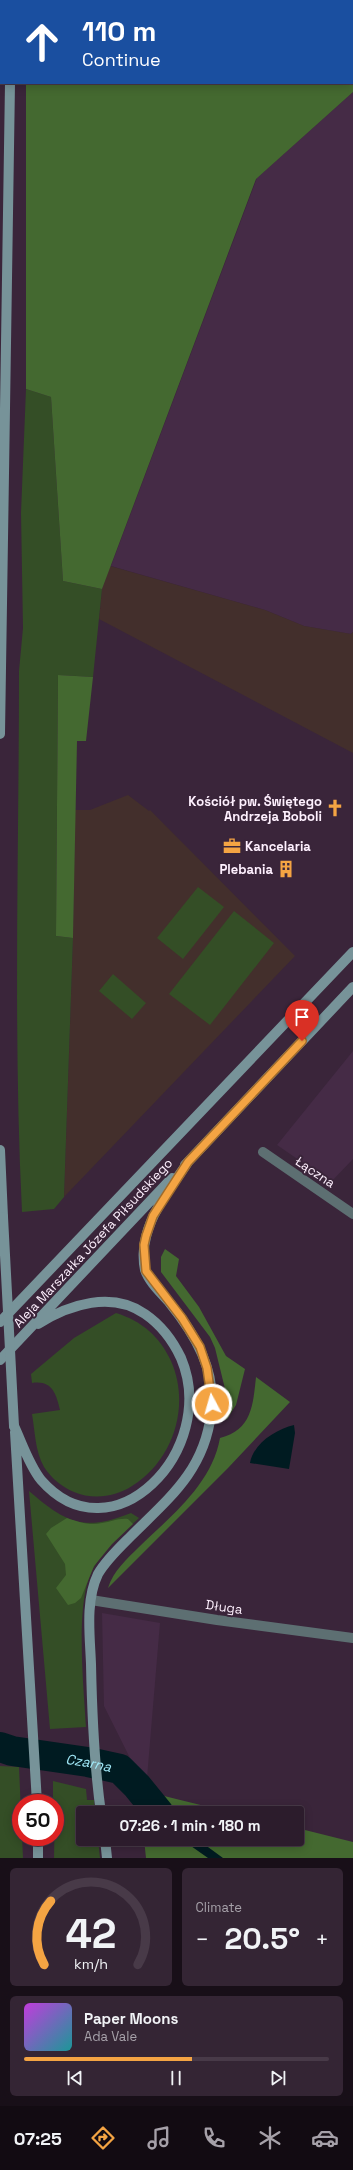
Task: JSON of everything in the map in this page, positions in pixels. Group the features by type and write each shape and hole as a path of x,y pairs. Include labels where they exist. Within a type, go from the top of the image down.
{"main road":[{"path":"0,734 1,570 10,84"},
{"name":"Aleja Marszałka Józefa Piłsudskiego","path":"0,1322 353,952"},
{"name":"Aleja Marszałka Józefa Piłsudskiego","path":"0,1360 353,987"},
{"path":"0,1150 14,1426 37,1794"},
{"path":"100,1806 93,1732 90,1623 91,1600 95,1583 100,1571 121,1546 180,1487 197,1463 207,1436 212,1404 206,1363 189,1328 146,1271 144,1245 153,1216 188,1162"},
{"path":"0,1314 31,1290"},
{"path":"14,1426 36,1472 48,1487 71,1502 100,1507 128,1500 156,1480 177,1452 188,1418 189,1391 186,1373 179,1355 160,1327 138,1309 117,1301 94,1302 61,1312 27,1332"},
{"path":"38,1846 38,1858"},
{"path":"106,1846 108,1858"}],"street":[{"name":"Łączna","path":"263,1152 353,1214"},
{"name":"Długa","path":"91,1600 217,1620 353,1638"}],"shaded area":[{"path":"353,92 353,632 351,634 304,626 265,610 111,566 257,178"},
{"path":"110,566 265,610 304,626 351,634 353,632 353,753 99,619 102,589"},
{"path":"128,795 149,811 150,810 295,956 64,1197 73,938 75,810 90,810"},
{"path":"353,1051 353,1159 331,1182 277,1145"},
{"path":"294,1425 295,1433 289,1469 250,1463 252,1456 266,1438 280,1430"},
{"path":"102,1613 160,1623 146,1790 104,1706"},
{"path":"110,1760 117,1762 132,1774 161,1806 147,1806 128,1782 111,1771"},
{"path":"191,1846 207,1846 223,1858 208,1858"}],"green space":[{"path":"26,84 353,84 353,92 256,179 102,589 63,581 51,397 26,389"},
{"path":"26,389 51,397 63,581 102,589 93,677 58,675 56,936 73,938 64,1197 54,1209 22,1212 19,1144 17,942 19,671 23,628 21,513"},
{"path":"58,675 93,677 86,741 77,741 73,938 56,936"},
{"path":"198,887 224,907 183,959 157,938"},
{"path":"234,911 274,943 210,1025 169,994"},
{"path":"113,974 146,1003 132,1019 99,991"},
{"path":"165,1249 179,1259 176,1276 199,1307 226,1356 245,1369 236,1405 227,1419 223,1420 227,1397 215,1348 210,1337 161,1272 161,1257"},
{"path":"116,1313 142,1325 156,1337 167,1352 177,1378 179,1396 178,1414 168,1447 158,1462 146,1475 125,1490 111,1495 96,1497 74,1492 61,1485 44,1467 37,1448 32,1414 60,1410 57,1398 52,1389 44,1384 32,1383 31,1374 74,1338"},
{"path":"256,1377 290,1402 228,1468 108,1588 121,1566 177,1511 199,1485 216,1455 220,1438 231,1434 245,1423 252,1406"},
{"path":"29,1491 54,1511 76,1521 88,1523 100,1522 115,1519 131,1513 139,1518 103,1553 94,1567 88,1581 82,1621 82,1668 86,1727 50,1729"},
{"path":"67,1518 89,1524 128,1519 133,1524 112,1544 94,1566 81,1598 75,1603 68,1605 56,1588 66,1575 65,1564 46,1534 51,1528"},
{"path":"0,1766 19,1767 20,1794 12,1794 12,1846 22,1846 23,1858 0,1858"},
{"path":"53,1781 86,1789 87,1800 94,1800 94,1806 76,1806 76,1846 99,1846 100,1858 54,1858 54,1846 64,1846 64,1794 53,1794"},
{"path":"152,1793 205,1806 150,1806"},
{"path":"304,1830 353,1842 353,1858 146,1858 145,1846 304,1846"}],"waterway":[{"name":"Czarna","path":"0,1747 12,1751 88,1762 120,1769 137,1786 153,1806"}],"place":[{"name":"Kościół pw. Świętego Andrzeja Boboli","path":"335,808"},
{"name":"Kancelaria","path":"232,846"},
{"name":"Plebania","path":"286,869"}],"route":[{"path":"212,1404 210,1381 200,1347 182,1318 152,1281 146,1271 144,1255 146,1236 153,1216 188,1162 302,1041"}]}
